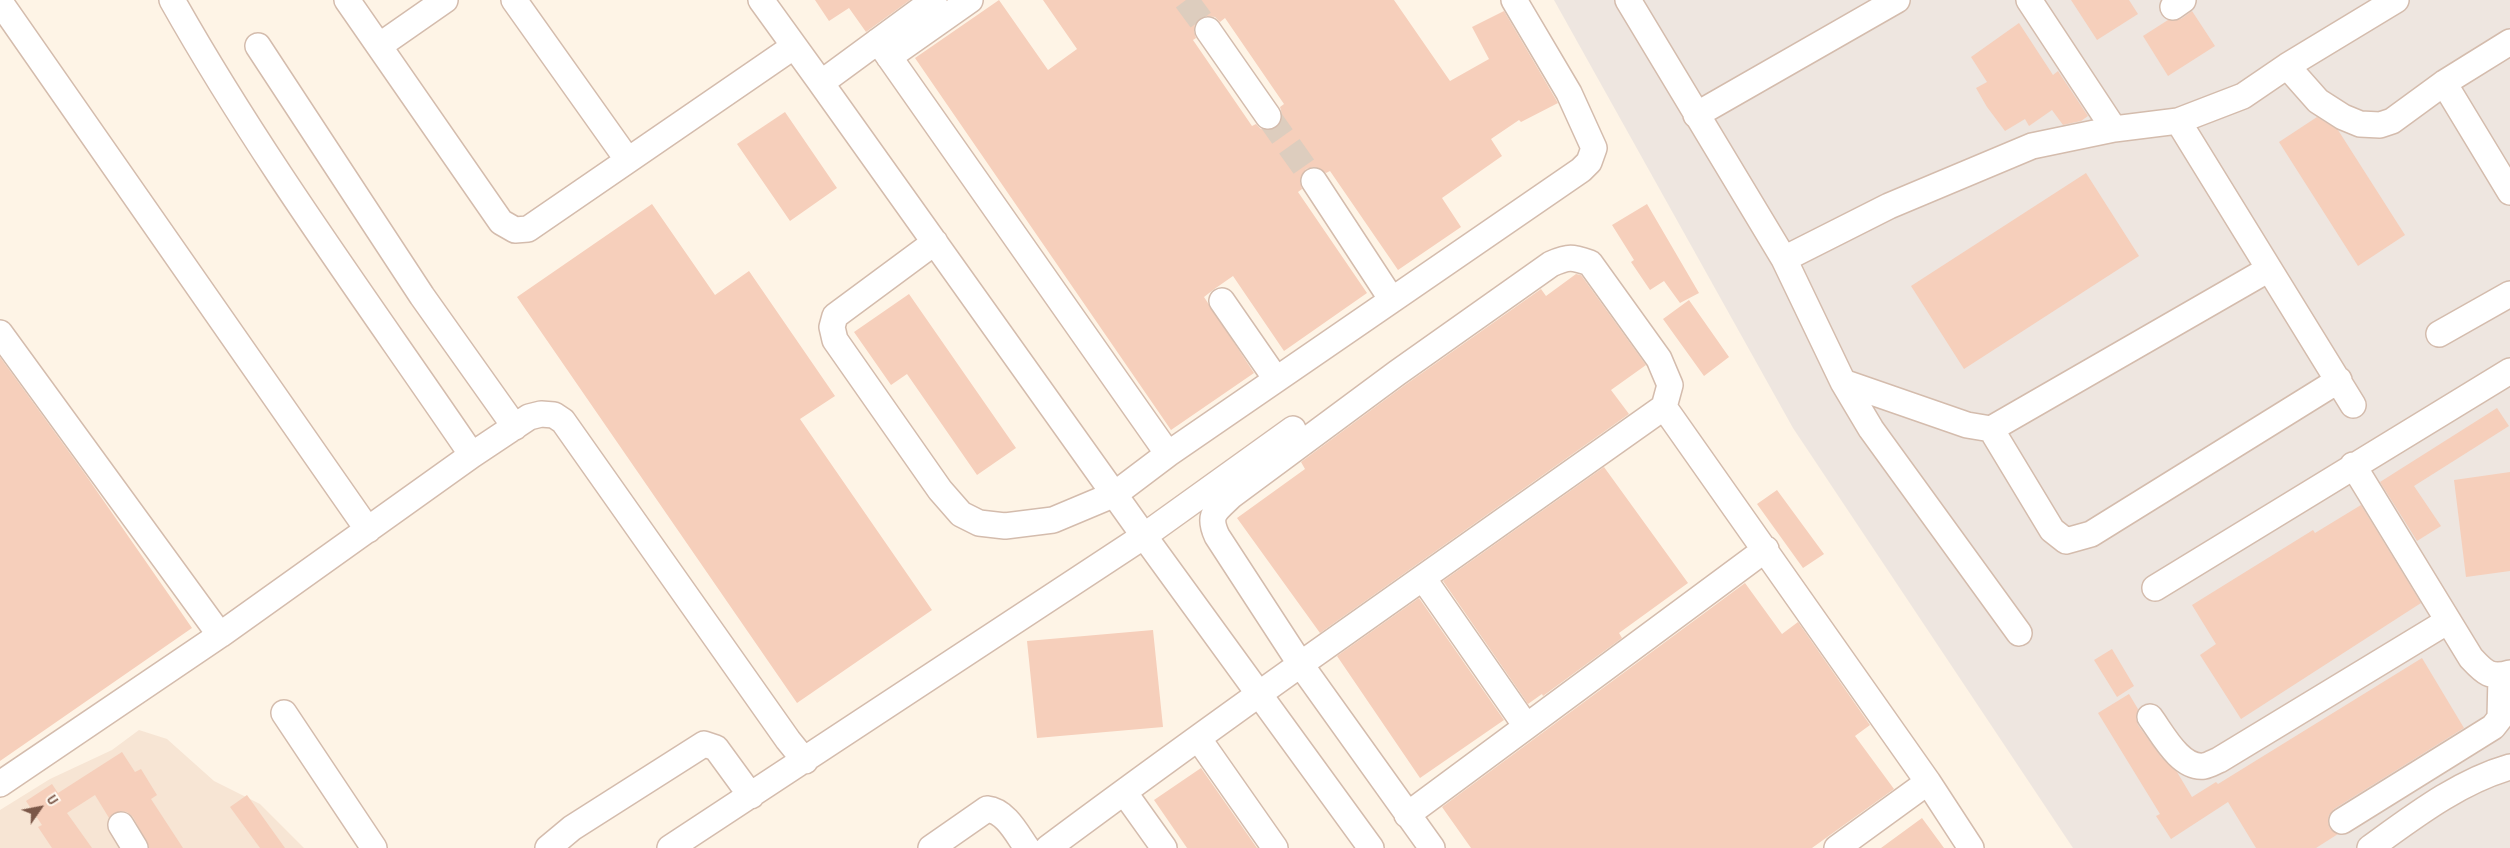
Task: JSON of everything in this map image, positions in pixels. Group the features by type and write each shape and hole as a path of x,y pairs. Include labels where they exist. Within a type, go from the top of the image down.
{"street":[{"path":"172,0 226,90 292,191 472,455"},
{"path":"347,0 501,222 516,230 528,228 793,47"},
{"path":"378,46 445,0"},
{"path":"514,0 627,159"},
{"path":"761,0 1144,536 1371,848"},
{"path":"884,49 934,0"},
{"path":"821,83 970,0"},
{"path":"935,242 835,316 832,327 835,340 940,490 961,514 978,523 1005,526 1054,520 1115,494 1168,454 1581,170 1589,162 1594,148 1569,93 1514,0"},
{"path":"1628,0 1784,259 1844,382 1871,429 2019,633"},
{"path":"1696,115 1897,0"},
{"path":"2029,0 2114,129"},
{"path":"1784,259 1889,206 2032,146 2114,129 2178,121 2243,96 2287,66 2396,0"},
{"path":"0,2 368,530"},
{"path":"1208,30 1268,116"},
{"path":"2287,66 2318,101 2343,117 2360,124 2380,125 2392,121 2444,83 2510,42"},
{"path":"258,46 422,296 515,427"},
{"path":"884,49 1168,454"},
{"path":"2444,83 2510,192"},
{"path":"2178,121 2353,405"},
{"path":"1314,181 1392,300"},
{"path":"1048,848 1259,694 1300,665 1423,578 1664,407 1670,385 1659,359 1590,263 1567,257 1551,264 1396,373 1239,490 1213,514 1211,524 1217,536 1300,665 1432,848"},
{"path":"1844,382 1966,425 1991,429 2269,269"},
{"path":"670,848 805,761 1144,536 1505,277"},
{"path":"2439,334 2510,294"},
{"path":"1222,301 1276,379"},
{"path":"0,333 220,634"},
{"path":"2155,588 2510,371"},
{"path":"1991,429 2052,530 2066,541 2091,534 2339,380"},
{"path":"1664,407 1766,549 1928,782 1971,848"},
{"path":"0,784 220,634 472,455 529,417 541,414 554,415 563,421 788,740 805,761"},
{"path":"2342,821 2493,727 2500,718 2505,674 2486,674 2471,658 2354,465"},
{"path":"1407,815 1766,549"},
{"path":"1423,578 1526,726"},
{"path":"2150,717 2183,758 2189,763 2203,766 2219,760 2448,621"},
{"path":"284,712 374,848"},
{"path":"1198,738 1275,848"},
{"path":"548,848 572,828 704,744 716,748 751,796"},
{"path":"2370,848 2428,806 2488,774 2510,767"},
{"path":"1837,848 1928,782"},
{"path":"1124,792 1164,848"},
{"path":"931,848 987,809 1003,816 1027,848"},
{"path":"121,825 135,848"}],"shaded area":[{"path":"1554,0 2510,0 2510,848 2073,848 1793,428"},
{"path":"139,730 167,739 214,781 260,804 304,848 0,848 0,810 50,779 112,750"}],"building":[{"path":"815,0 910,0 866,32 849,8 829,21"},
{"path":"999,0 1048,70 1077,49 1043,0 1394,0 1450,81 1489,59 1472,27 1504,11 1558,103 1521,122 1519,120 1491,139 1502,156 1442,198 1461,227 1398,270 1330,171 1326,173 1314,167 1306,169 1300,181 1302,189 1298,192 1367,293 1284,351 1233,276 1204,297 1254,373 1171,430 915,58","holes":["1207,16 1215,17 1220,22 1225,18 1284,104 1280,107 1282,114 1281,122 1276,128 1269,130 1261,129 1256,124 1252,126 1193,40 1196,38 1194,31 1195,23 1200,18"]},
{"path":"2071,0 2129,0 2138,14 2097,40"},
{"path":"2192,11 2215,46 2168,76 2143,36 2168,20 2181,19"},
{"path":"2019,23 2053,75 2058,71 2088,116 2081,121 2063,125 2052,110 2029,126 2025,119 2005,131 1987,107 1976,88 1987,82 1971,57"},
{"path":"785,112 837,188 790,221 737,144"},
{"path":"2317,117 2338,130 2405,235 2358,266 2279,142"},
{"path":"2086,173 2139,256 1964,369 1911,286"},
{"path":"652,204 715,295 749,271 835,396 800,419 932,610 797,703 517,297"},
{"path":"1647,204 1699,293 1680,303 1664,281 1650,290 1631,262 1634,260 1612,225"},
{"path":"1576,274 1581,275 1646,365 1611,390 1629,414 1320,633 1237,518 1305,469 1301,462 1405,385 1541,289 1546,296"},
{"path":"909,294 1016,448 977,475 907,374 891,385 854,332"},
{"path":"1689,300 1729,357 1704,376 1663,319"},
{"path":"0,357 85,474 192,628 0,761"},
{"path":"2497,408 2509,426 2414,486 2441,526 2417,541 2380,482"},
{"path":"1604,467 1688,583 1619,633 1622,638 1543,696 1542,694 1528,704 1443,581"},
{"path":"2510,472 2510,571 2466,577 2454,480"},
{"path":"1777,490 1824,554 1803,568 1757,504"},
{"path":"2361,505 2421,603 2241,719 2200,655 2216,644 2192,605 2313,530 2315,533"},
{"path":"1745,583 1782,634 1798,622 1870,725 1855,736 1894,789 1812,848 1471,848 1442,807"},
{"path":"1419,598 1504,720 1420,778 1337,656"},
{"path":"1153,630 1163,727 1037,738 1027,641"},
{"path":"2112,649 2134,686 2117,697 2094,660"},
{"path":"2422,658 2464,728 2334,809 2329,815 2328,822 2330,829 2338,834 2316,848 2256,848 2228,802 2171,839 2156,816 2160,814 2098,713 2129,694 2138,709 2136,718 2138,725 2161,757 2177,772 2192,797 2216,782 2218,784"},
{"path":"122,752 135,772 141,769 157,795 151,799 183,848 149,848 133,817 127,812 120,811 109,818 95,795 67,813 92,848 52,848 38,827 42,825 26,801 52,784 58,793"},
{"path":"1201,768 1257,848 1187,848 1154,800"},
{"path":"247,795 285,848 260,848 230,807"},
{"path":"1922,818 1944,848 1881,848"}],"tunnel":[{"path":"1186,0 1208,30"},
{"path":"1268,116 1314,181"}]}
